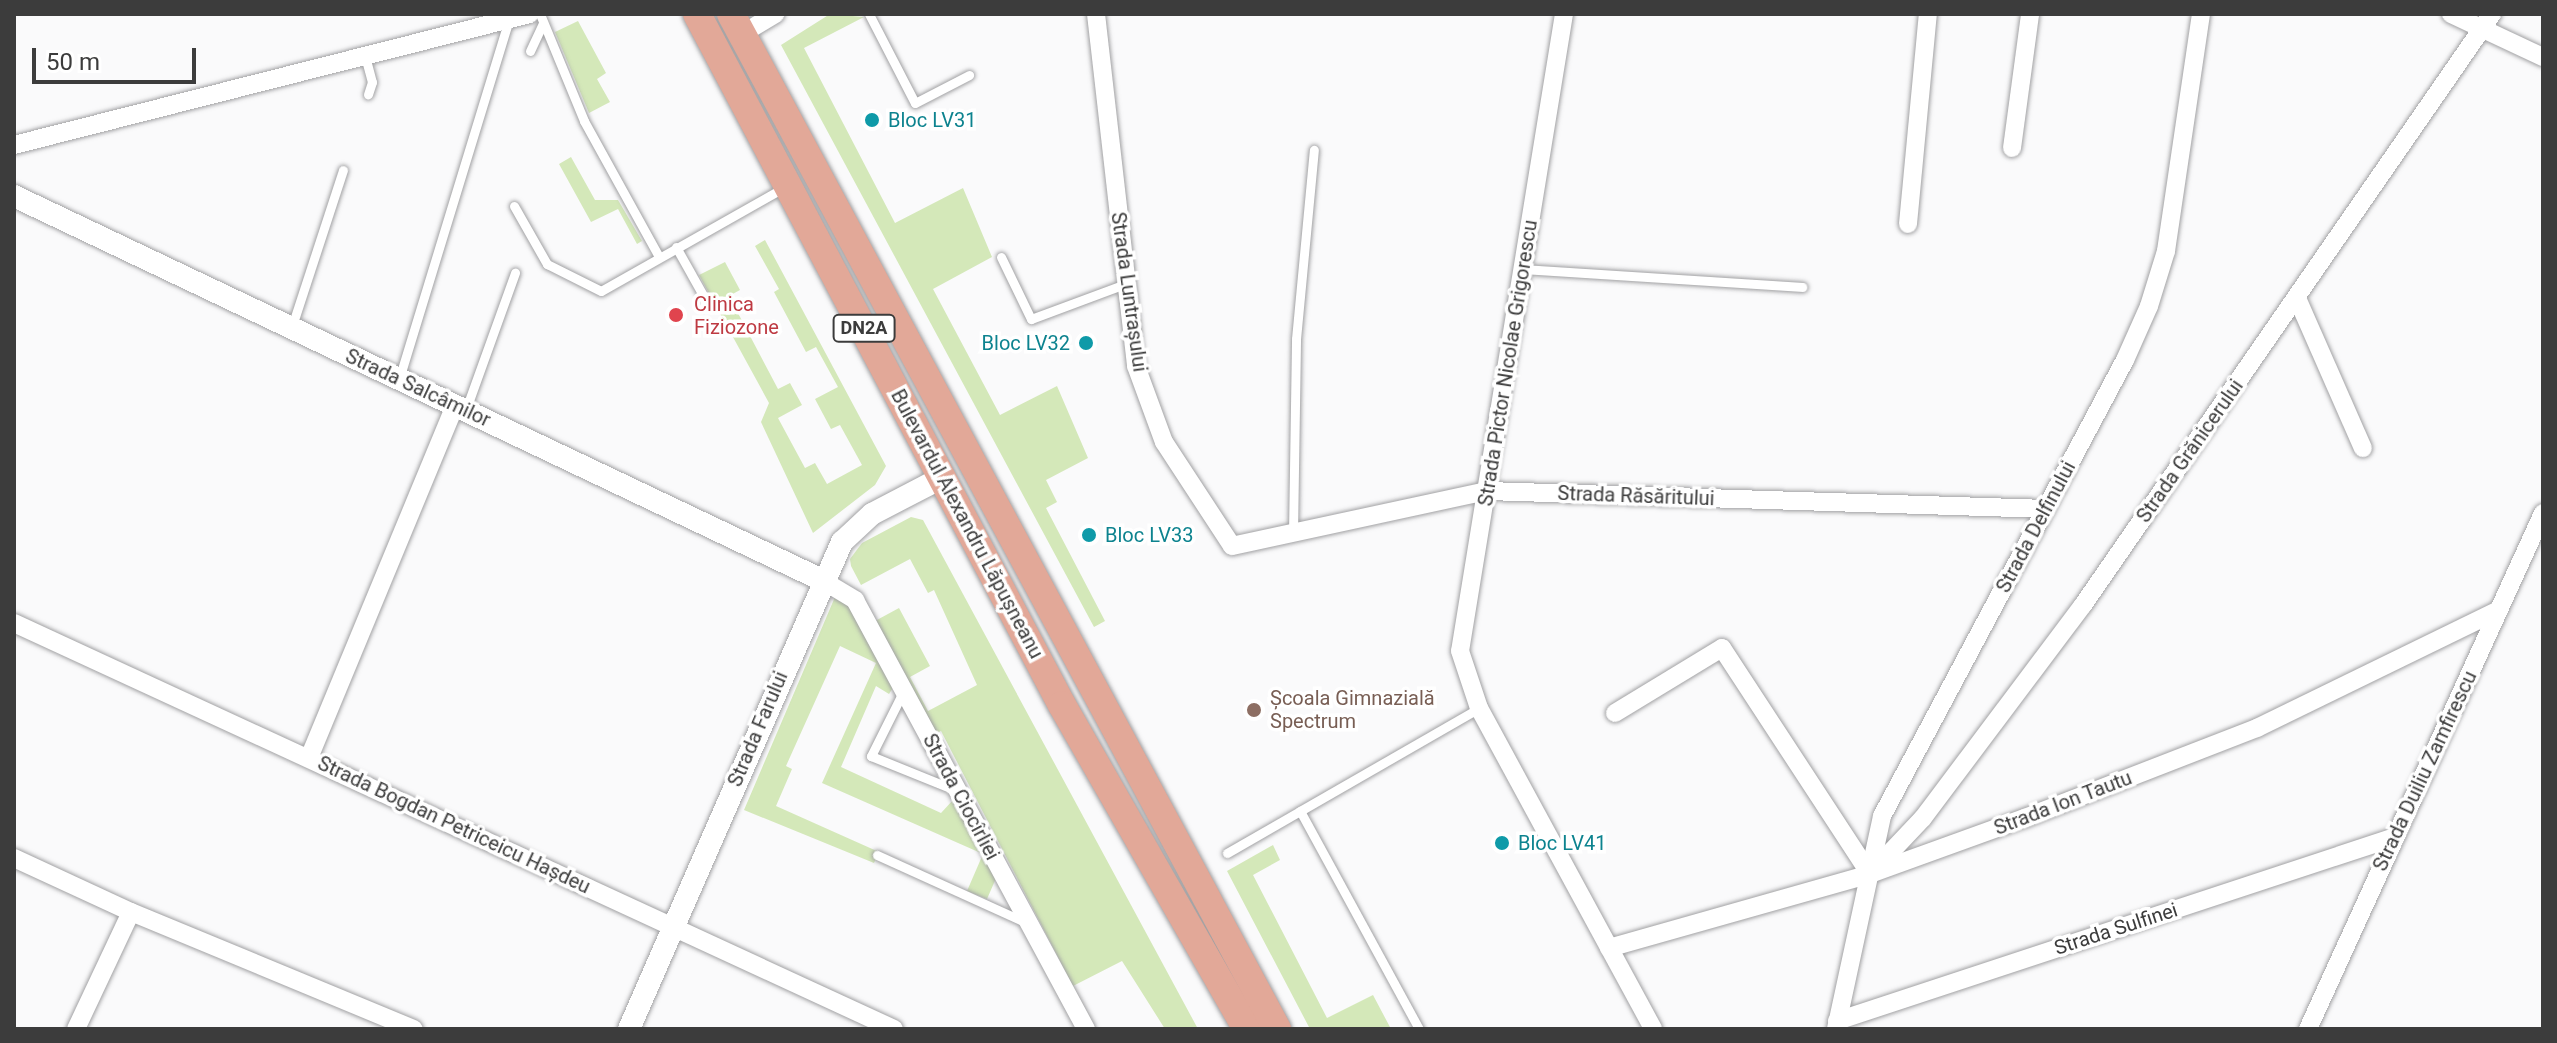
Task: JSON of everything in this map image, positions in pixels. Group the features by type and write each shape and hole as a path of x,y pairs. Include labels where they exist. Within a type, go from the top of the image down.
{"main road":[{"name":"Bulevardul Alexandru Lăpușneanu","path":"697,14 1062,705 1247,1029"},
{"name":"Bulevardul Alexandru Lăpușneanu","path":"736,24 1277,1029"}],"street":[{"path":"736,24 775,14"},
{"name":"Strada Luntrașului","path":"1096,14 1136,366 1160,431 1232,546"},
{"name":"Strada Pictor Nicolae Grigorescu","path":"1564,14 1460,651 1479,708 1653,1029"},
{"path":"1908,224 1928,14"},
{"path":"2012,148 2030,14"},
{"name":"Strada Delfinului","path":"1836,1025 1882,816 2125,360 2166,251 2201,14"},
{"path":"2451,14 2487,21 2543,57"},
{"path":"14,145 509,19 538,17"},
{"name":"Strada Grănicerului","path":"1870,874 1923,818 2083,605 2487,21"},
{"name":"Strada Salcâmilor","path":"14,196 822,580"},
{"path":"2297,298 2363,448"},
{"path":"309,758 460,408"},
{"name":"Strada Farului","path":"629,1029 822,580 853,528 943,477"},
{"name":"Strada Răsăritului","path":"1232,546 1487,491 2046,509"},
{"name":"Strada Duiliu Zamfirescu","path":"2308,1029 2543,513"},
{"name":"Strada Ciocîrliei","path":"822,580 855,600 1086,1029"},
{"name":"Strada Ion Tautu","path":"1609,948 1870,874 2257,728 2499,610"},
{"name":"Strada Bogdan Petriceicu Hașdeu","path":"14,623 894,1029"},
{"path":"1615,713 1722,648 1870,874"},
{"name":"Strada Sulfinei","path":"1836,1025 2395,837"},
{"path":"14,858 131,912 414,1029"},
{"path":"76,1029 131,912"}],"lane":[{"path":"869,14 915,103 969,75"},
{"path":"530,51 538,17"},
{"path":"538,17 584,121 659,257"},
{"path":"399,379 509,19"},
{"path":"365,56 372,82 368,94"},
{"path":"1293,533 1296,339 1314,150"},
{"path":"291,328 343,170"},
{"path":"514,206 547,264 601,291 789,185"},
{"path":"676,247 708,304"},
{"path":"1001,257 1031,319 1125,284"},
{"path":"1523,269 1802,287"},
{"path":"460,408 515,273"},
{"path":"904,690 871,756 958,791"},
{"path":"1227,853 1479,708"},
{"path":"1300,811 1419,1029"},
{"path":"877,855 1029,924"}],"green space":[{"path":"830,14 864,17 804,48 895,223 963,188 992,257 933,289 1000,415 1057,386 1088,458 1046,480 1057,502 1046,508 1105,621 1094,627 781,45"},
{"path":"578,21 606,73 597,79 610,102 589,113 555,32"},
{"path":"571,157 595,200 618,200 642,241 637,244 618,209 591,222 559,164"},
{"path":"765,240 886,466 875,485 813,533 761,422 769,403 699,275 725,262 740,290 729,296 778,389 790,383 802,405 778,418 805,468 815,463 827,484 862,465 840,425 831,429 815,399 838,387 816,347 806,352 774,292 779,289 755,246"},
{"path":"911,517 923,520 1198,1029 1165,1029 1122,961 1073,986 941,731 935,734 875,621 899,608 930,666 910,677 928,711 977,685 934,590 928,593 910,559 861,585 851,566 850,559 862,543"},
{"path":"835,597 850,605 894,686 889,694 876,686 841,767 941,813 953,800 997,876 987,899 967,891 983,854 822,783 876,663 840,646 786,766 792,769 776,806 879,852 874,863 744,810"},
{"path":"1273,845 1280,860 1253,875 1327,1018 1373,995 1391,1029 1310,1029 1227,871"}],"place":[{"name":"Bloc LV31","path":"872,120"},
{"name":"Clinica Fiziozone","path":"676,315"},
{"name":"Bloc LV32","path":"1086,343"},
{"name":"Bloc LV33","path":"1089,535"},
{"name":"Școala Gimnazială Spectrum","path":"1254,710"},
{"name":"Bloc LV41","path":"1502,843"}]}
